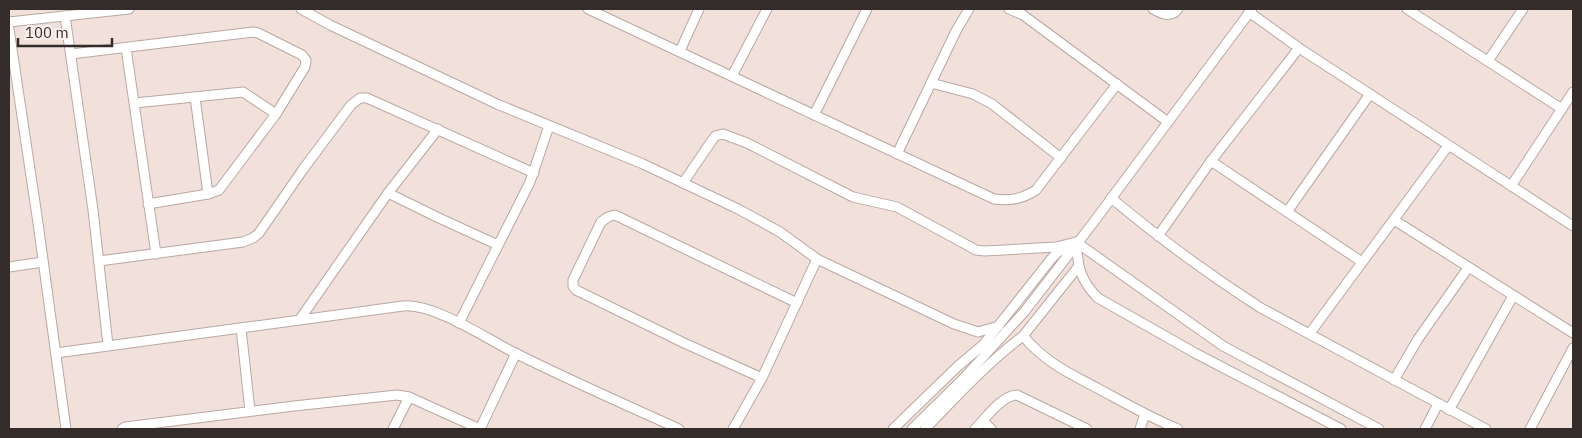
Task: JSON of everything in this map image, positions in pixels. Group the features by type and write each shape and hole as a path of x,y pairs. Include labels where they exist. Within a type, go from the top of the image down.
{"street":[{"path":"9,22 129,9"},
{"path":"301,9 395,57 549,126 643,164 738,209 780,232 817,259 954,324 978,332 998,326"},
{"path":"588,9 599,11 732,76 994,199 1019,199 1036,190 1117,84"},
{"path":"680,51 699,9"},
{"path":"732,76 767,9"},
{"path":"814,114 867,9"},
{"path":"897,154 956,31 969,9"},
{"path":"1009,9 1023,15 1168,122"},
{"path":"1153,9 1164,14 1172,14 1178,9"},
{"path":"1407,9 1562,109"},
{"path":"1488,60 1523,9"},
{"path":"912,429 990,351 1024,311 1111,198 1250,10 1299,48 1573,226"},
{"path":"65,16 86,160 108,345"},
{"path":"9,29 66,429"},
{"path":"71,54 258,33 302,55 306,60 304,67 276,114 219,190 208,194 148,204"},
{"path":"126,48 156,254"},
{"path":"1158,236 1211,161 1299,48"},
{"path":"931,83 973,94 992,104 1061,158"},
{"path":"135,103 243,92 276,114"},
{"path":"1510,186 1573,92"},
{"path":"1287,212 1370,94"},
{"path":"195,97 208,194"},
{"path":"98,261 243,242 256,236 351,105 360,98 367,98 534,173"},
{"path":"459,323 534,173 549,126"},
{"path":"300,319 388,193 438,129"},
{"path":"684,183 715,136 723,134 754,146 853,197 897,207 976,250 992,251 1075,244 1223,346 1379,429"},
{"path":"1310,333 1448,146"},
{"path":"1211,161 1362,262"},
{"path":"388,193 498,245"},
{"path":"1111,198 1158,236 1252,302 1486,429"},
{"path":"762,378 684,343 576,290 573,286 574,280 601,222 608,217 615,216 797,303"},
{"path":"1394,220 1573,333"},
{"path":"1075,244 1078,267 1088,288 1098,298 1195,353 1341,429"},
{"path":"893,429 958,366 983,345 1052,258 1062,249 1075,244"},
{"path":"732,429 762,378 817,259"},
{"path":"9,267 43,262"},
{"path":"924,429 994,360 1024,336 1078,267"},
{"path":"1394,380 1418,339 1468,268"},
{"path":"1450,410 1513,296"},
{"path":"56,353 300,319 410,306 428,309 459,323 516,353 679,429"},
{"path":"241,328 250,411"},
{"path":"1024,336 1051,363 1145,414 1178,429"},
{"path":"1530,429 1573,348"},
{"path":"122,429 250,411 396,395 409,397 480,429 516,353"},
{"path":"975,429 1005,399 1012,395 1017,395 1072,426 1087,429"},
{"path":"393,429 409,397"},
{"path":"1425,429 1438,404"},
{"path":"1140,429 1145,414"},
{"path":"195,419 197,429"},
{"path":"983,421 991,429"}]}
